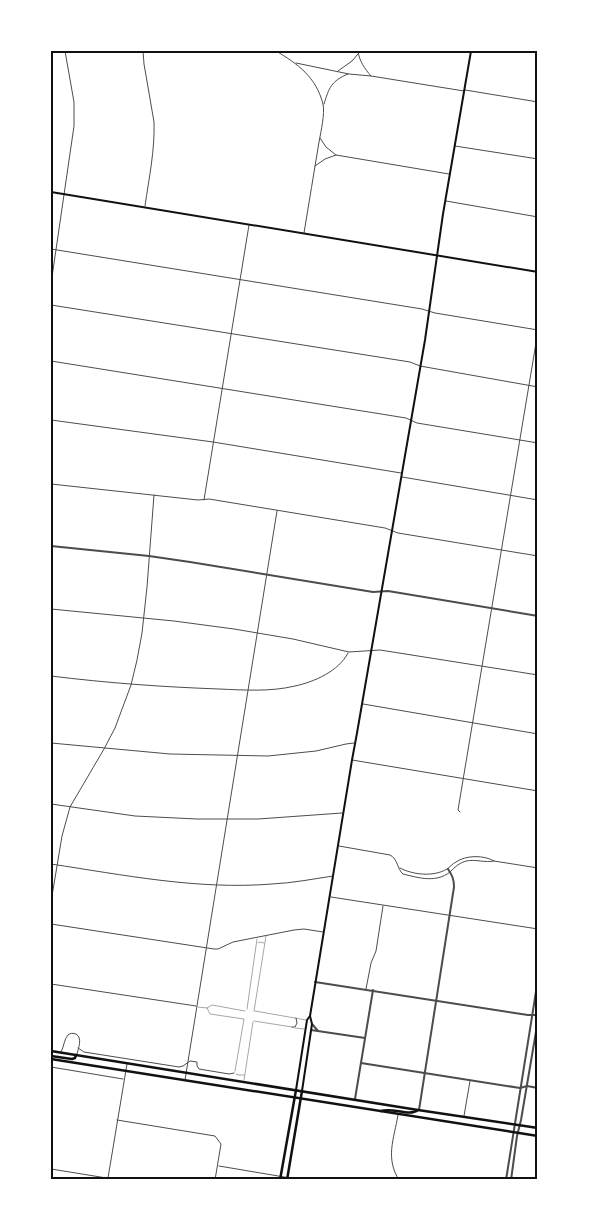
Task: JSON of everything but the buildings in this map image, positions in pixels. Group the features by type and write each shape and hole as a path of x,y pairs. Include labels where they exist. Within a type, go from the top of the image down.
{"main road":[{"path":"288,1178 312,1024 310,1016 315,982 411,420 445,201 471,51"},
{"path":"51,192 538,272"},
{"path":"281,1178 307,1020 310,1016"},
{"path":"307,1020 312,1024"},
{"path":"306,1029 311,1030"},
{"path":"51,1051 536,1128 533,1135"},
{"path":"51,1057 72,1059 76,1055"},
{"path":"51,1057 126,1071 538,1136"},
{"path":"379,1111 386,1109 413,1113 418,1110"}],"street":[{"path":"51,284 73,138 74,102 64,51"},
{"path":"143,51 153,113 154,132 145,207"},
{"path":"276,51 295,62 312,79 323,106"},
{"path":"337,71 352,60 358,52"},
{"path":"358,52 365,69 371,76"},
{"path":"295,62 349,74 538,102"},
{"path":"304,233 320,137 323,106 332,84 349,74"},
{"path":"320,137 326,147 336,155 450,174"},
{"path":"455,146 538,159"},
{"path":"315,167 325,159 336,155"},
{"path":"445,201 538,217"},
{"path":"204,500 249,224"},
{"path":"51,250 412,307 538,331 463,779 458,810 460,812"},
{"path":"51,305 410,362 420,366 538,387"},
{"path":"51,360 406,418 416,423 538,443"},
{"path":"51,420 213,442 402,473"},
{"path":"401,477 538,500"},
{"path":"51,484 209,499 538,556"},
{"path":"51,902 62,836 70,807 115,728 131,684 140,649 154,494"},
{"path":"185,1080 277,511"},
{"path":"51,546 149,556 538,616"},
{"path":"51,609 143,618 258,633 348,652 380,650 538,675"},
{"path":"51,676 162,687 248,690 279,689 306,683 327,673 343,661 348,652"},
{"path":"362,704 538,734"},
{"path":"51,743 170,754 237,756 294,754 355,743"},
{"path":"352,760 538,791"},
{"path":"51,804 135,816 227,820 343,813"},
{"path":"338,846 385,854 393,857 403,874 430,879 450,872 466,861 494,861"},
{"path":"400,868 427,875 435,874 448,869 455,862 474,856 538,868"},
{"path":"51,864 150,879 216,884 272,884 333,876"},
{"path":"418,1110 454,881 448,869"},
{"path":"435,874 436,878"},
{"path":"330,896 538,930"},
{"path":"366,989 371,963 376,951 383,905"},
{"path":"51,924 218,949 233,942 304,929 324,932"},
{"path":"506,1180 538,979"},
{"path":"315,982 538,1015"},
{"path":"51,984 197,1006"},
{"path":"355,1100 373,990"},
{"path":"292,1027 297,1023 296,1018"},
{"path":"511,1180 538,1020"},
{"path":"312,1024 318,1031"},
{"path":"311,1030 365,1038"},
{"path":"61,1053 67,1036 75,1034 80,1040 76,1055"},
{"path":"78,1048 84,1052 179,1067 188,1062 197,1062 198,1068 201,1070 228,1074 234,1073"},
{"path":"526,1052 532,1054"},
{"path":"524,1061 531,1062"},
{"path":"108,1178 127,1063"},
{"path":"361,1063 520,1088 527,1086 538,1088"},
{"path":"51,1067 124,1079"},
{"path":"464,1117 470,1080"},
{"path":"398,1114 391,1158 392,1166 399,1180"},
{"path":"118,1120 215,1136 221,1144 215,1180"},
{"path":"218,1166 302,1180"},
{"path":"51,1169 119,1180"}],"lane":[{"path":"266,936 255,1011 307,1020"},
{"path":"197,1006 207,1008 212,1005 246,1010 257,938"},
{"path":"256,944 259,942 265,944"},
{"path":"207,1008 210,1014 244,1019 234,1073 244,1075"},
{"path":"244,1081 253,1021 306,1029"}]}
